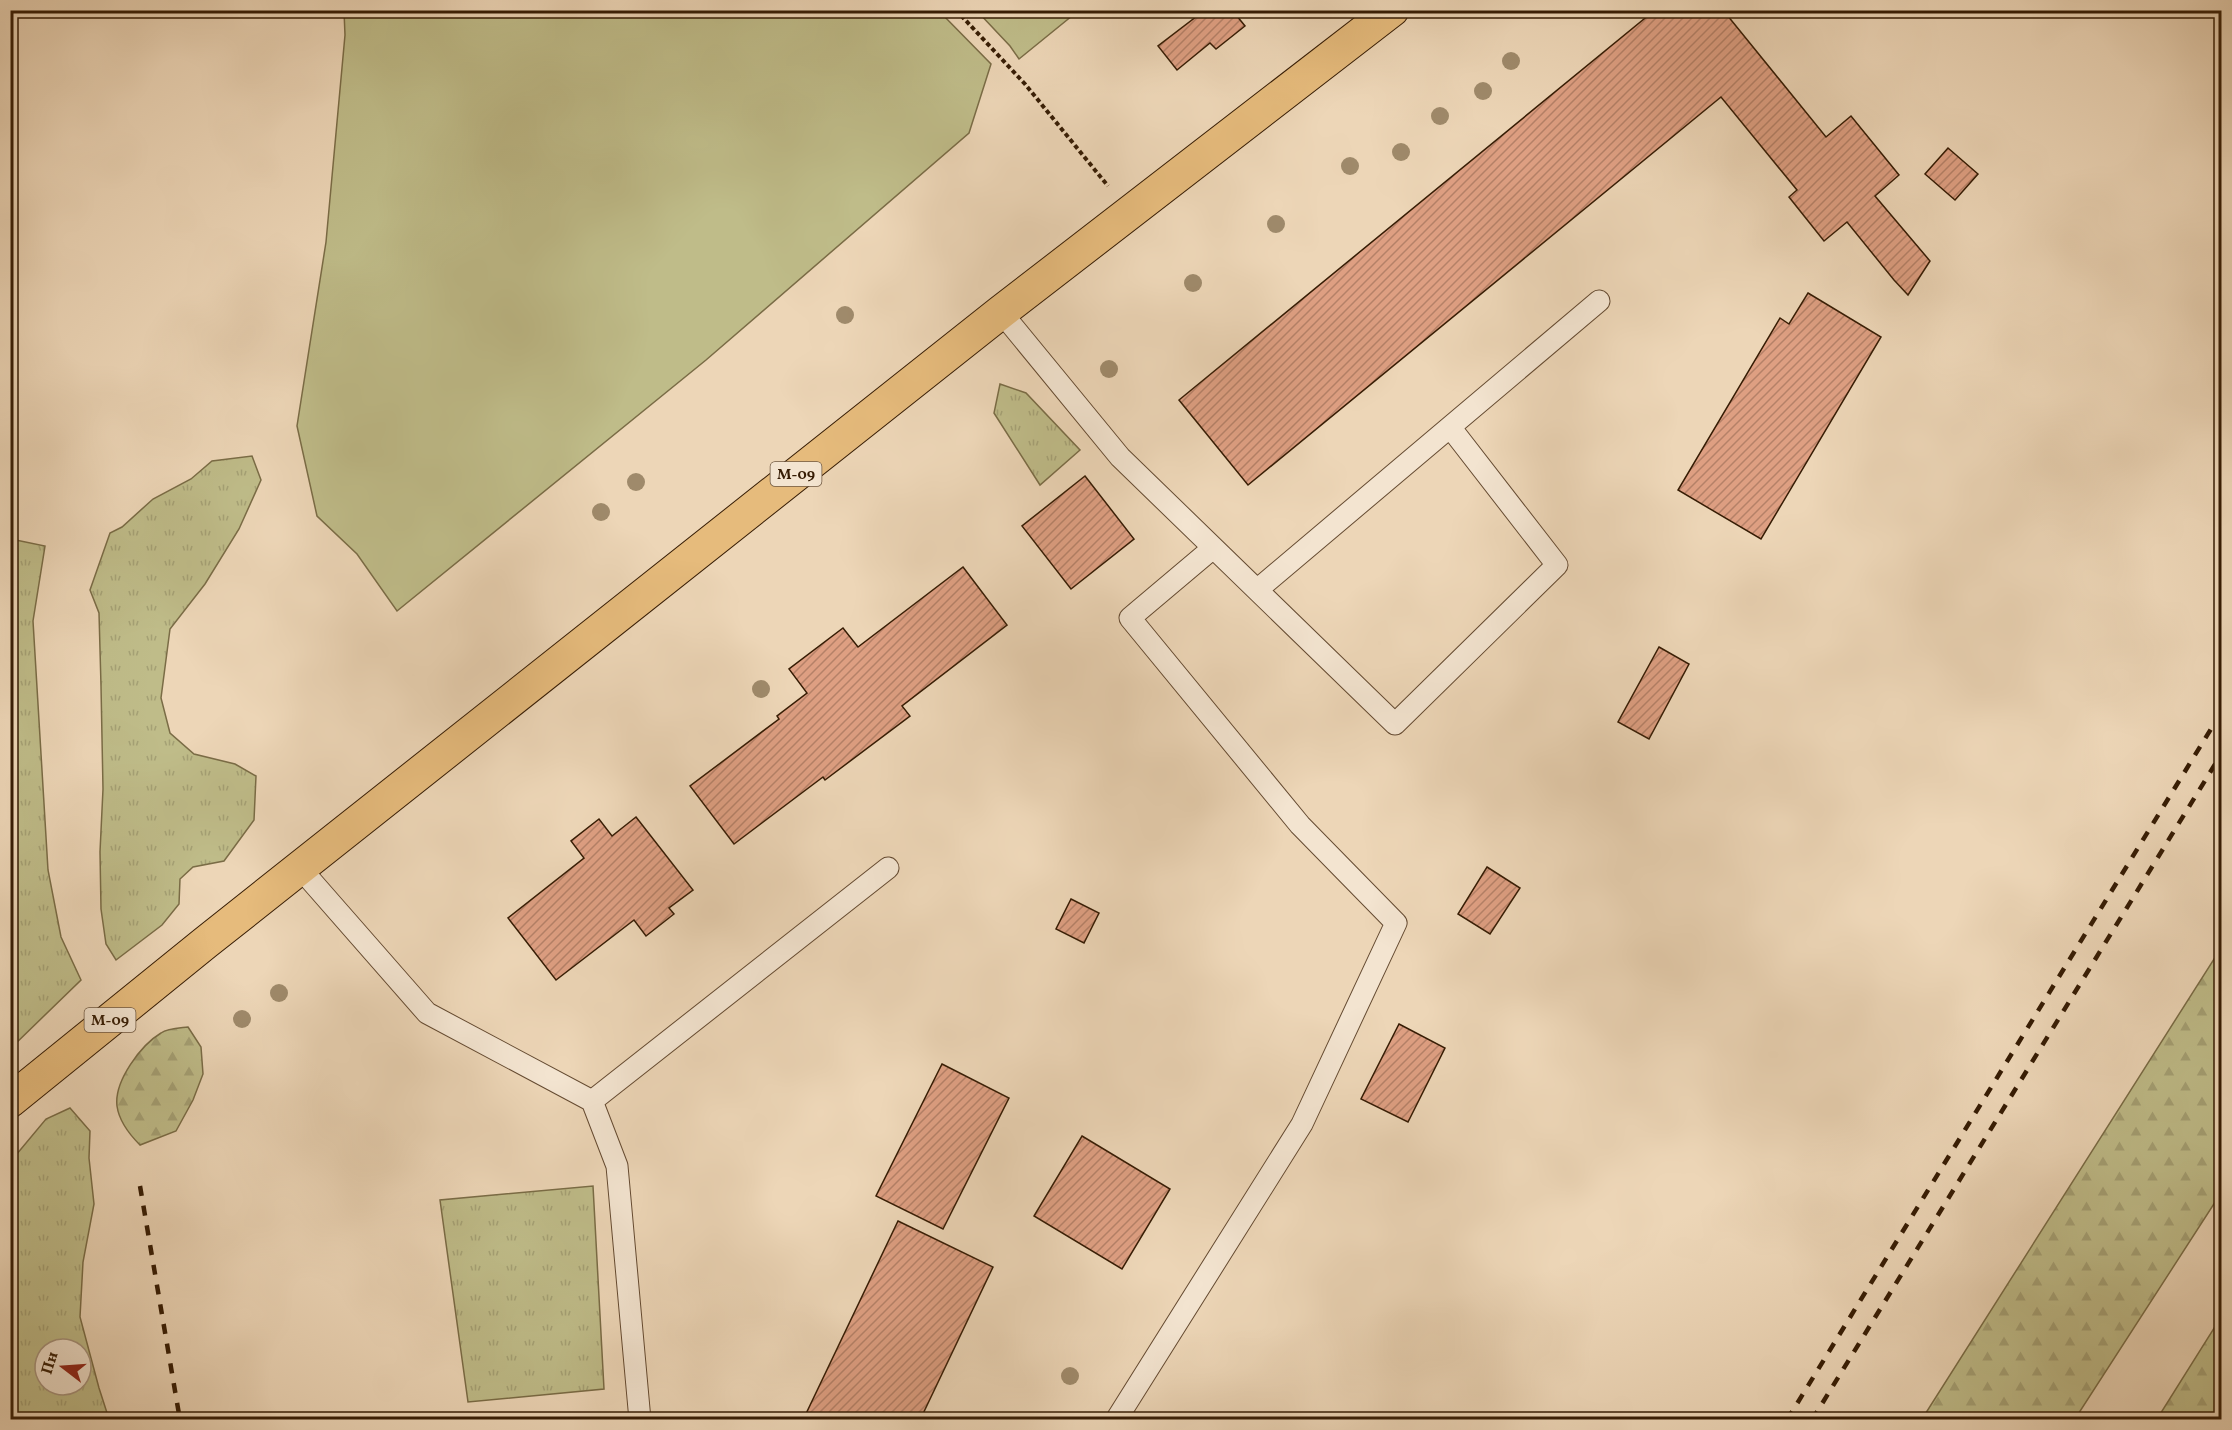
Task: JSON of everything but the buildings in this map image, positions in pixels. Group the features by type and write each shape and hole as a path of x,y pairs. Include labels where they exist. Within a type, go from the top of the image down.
{"highway":[{"name":"М-09","path":"13,1099 205,943 1001,312 1392,10"}],"lane":[{"path":"1257,590 1599,302"},
{"path":"1001,312 1120,457 1395,724 1557,565 1450,427"},
{"path":"1116,1419 1302,1124 1396,923 1300,825 1130,618 1213,548"},
{"path":"300,868 427,1013 592,1101 617,1166 640,1419"},
{"path":"592,1101 888,868"}],"path":[{"path":"956,10 1025,84 1130,213"}],"green space":[{"path":"344,11 939,11 991,64 969,133 706,360 397,611 357,554 317,516 297,426 326,242 345,35"},
{"path":"977,11 1078,11 1019,59"},
{"path":"1000,384 1026,393 1080,450 1040,485 994,413"},
{"path":"252,456 261,480 239,529 205,584 170,629 161,698 170,733 194,754 235,764 256,776 254,820 224,861 193,867 180,879 179,904 162,925 116,960 106,944 101,909 100,852 103,789 99,613 90,590 110,533 122,527 153,499 191,479 212,461"},
{"path":"11,539 45,546 33,621 48,870 61,937 81,980 11,1048"},
{"path":"2221,948 2221,1193 2075,1419 1922,1419"},
{"path":"188,1027 201,1047 203,1074 193,1100 176,1131 140,1145 125,1127 118,1112 117,1096 124,1075 137,1055 161,1033 174,1028"},
{"path":"70,1108 90,1131 89,1158 94,1204 83,1262 80,1317 85,1337 33,1337 33,1397 93,1397 93,1366 109,1419 11,1419 11,1161 46,1119"},
{"path":"593,1186 604,1389 468,1402 440,1200"},
{"path":"2221,1317 2221,1419 2157,1419"}],"railway":[{"path":"1787,1420 2222,711"},
{"path":"1812,1420 2222,753"},
{"path":"140,1186 180,1420"}]}
